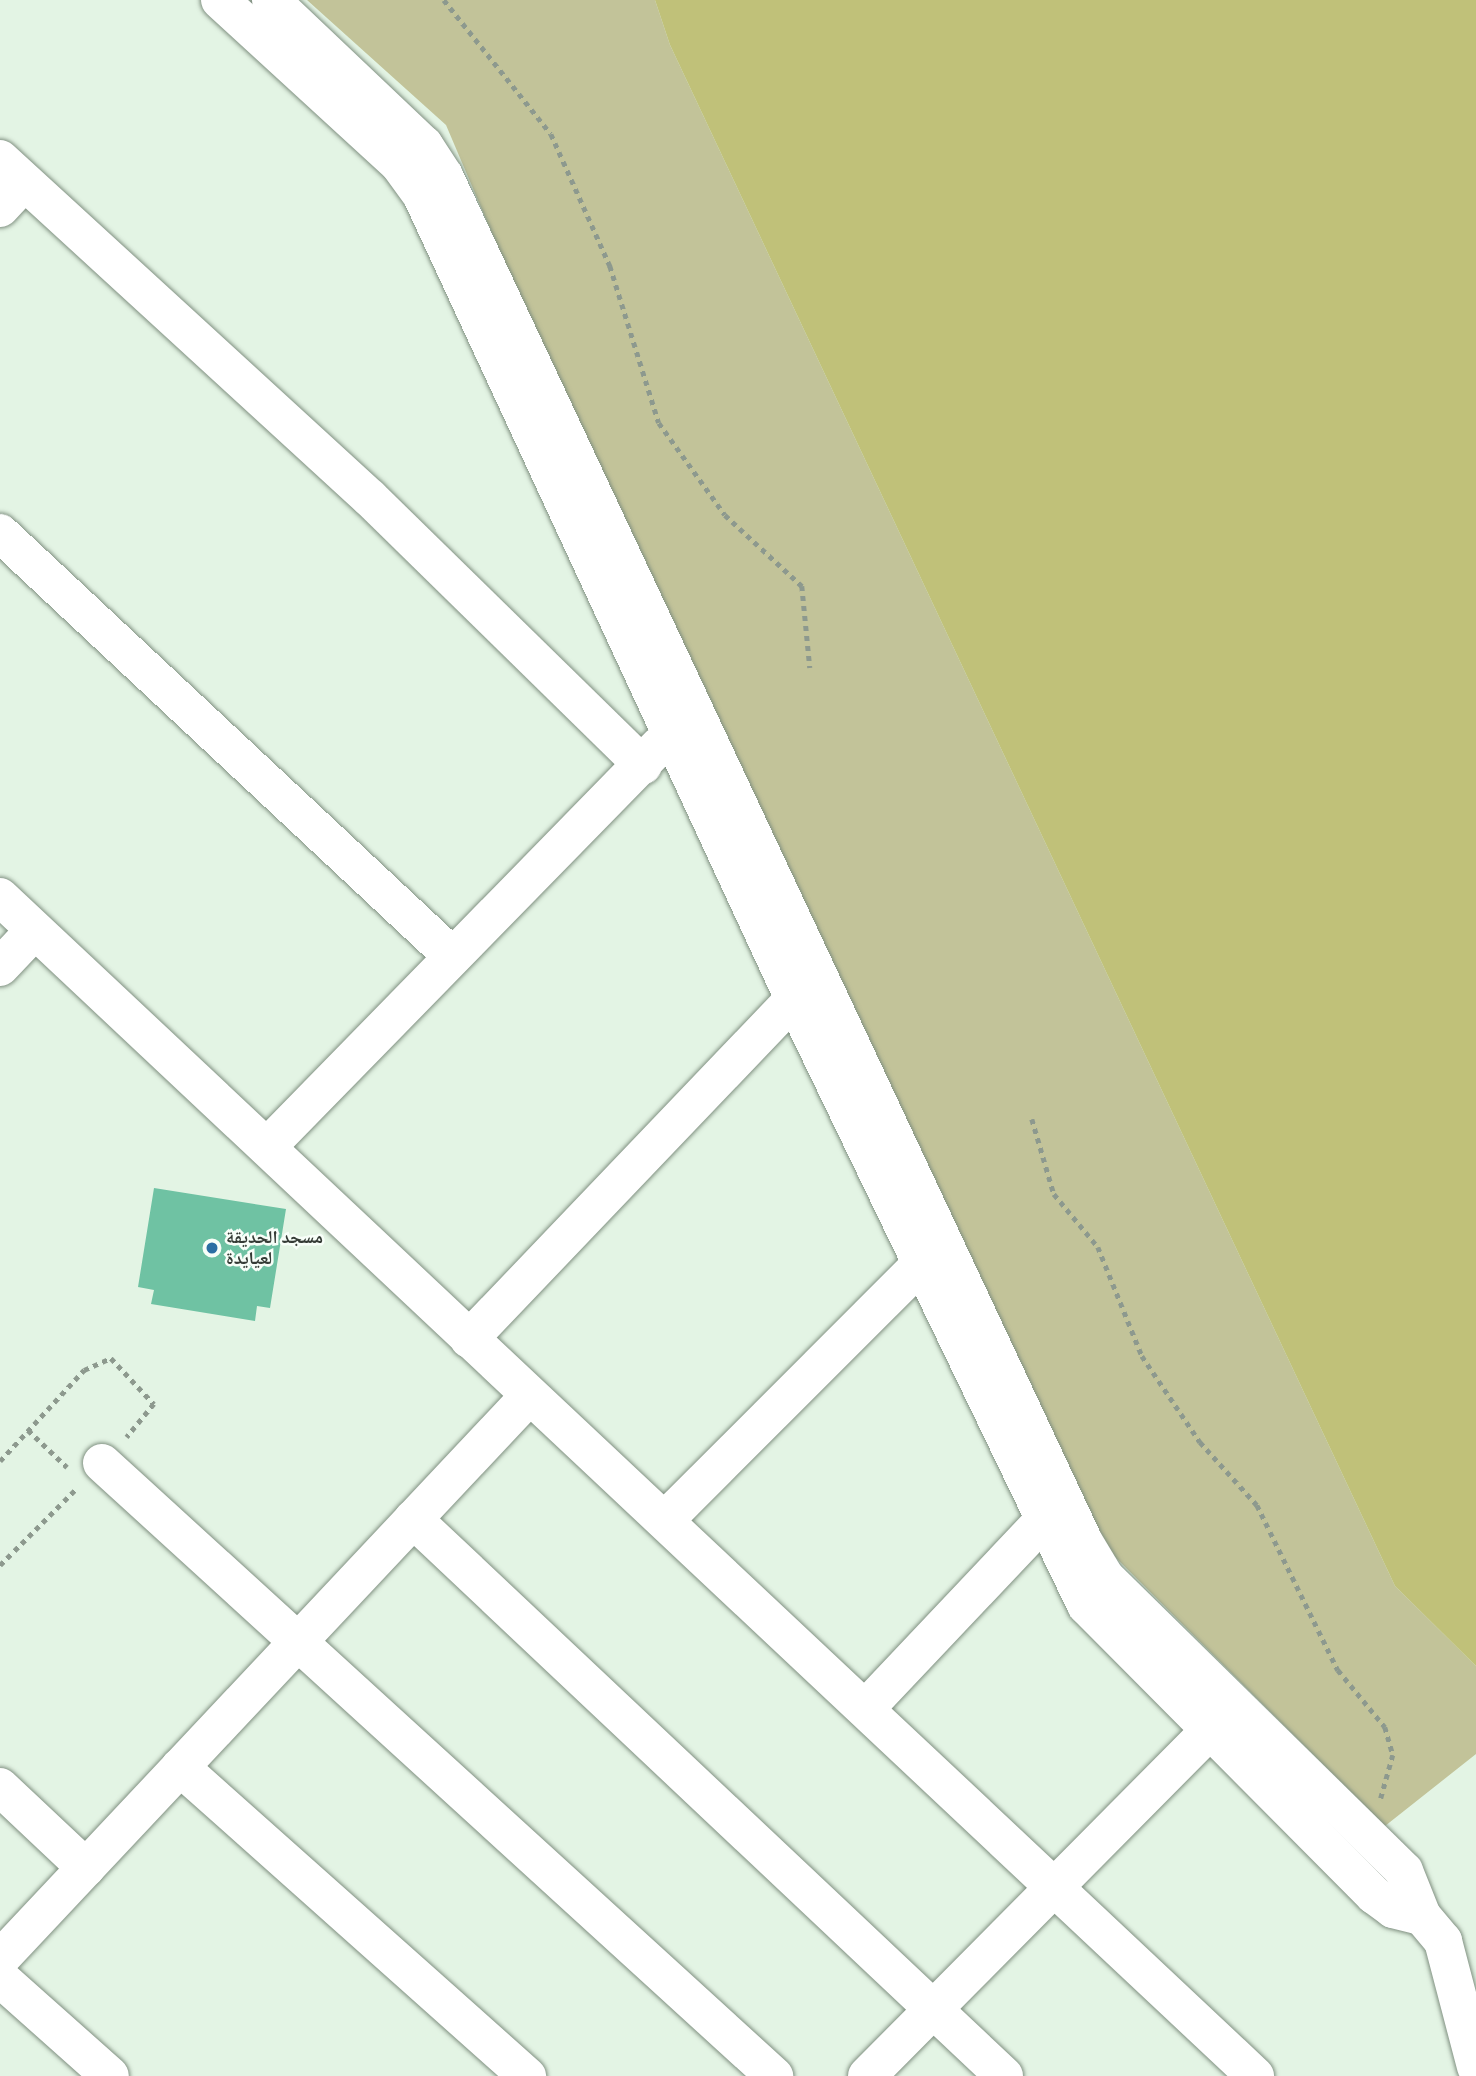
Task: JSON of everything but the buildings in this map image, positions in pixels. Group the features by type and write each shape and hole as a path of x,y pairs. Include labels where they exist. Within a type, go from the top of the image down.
{"street":[{"path":"220,0 398,164 422,197 682,722 820,972 932,1251 1054,1510 1086,1605 1208,1733 1374,1895 1393,1909 1422,1916"},
{"path":"271,0 424,145 444,176 682,722 794,999 932,1251"},
{"path":"8,183 360,488 643,765"},
{"path":"0,533 451,955"},
{"path":"267,1147 451,955 643,765 682,722"},
{"path":"0,897 529,1396 867,1707 1255,2076"},
{"path":"0,967 34,931"},
{"path":"469,1339 820,972"},
{"path":"665,1520 932,1251"},
{"path":"0,1959 529,1396"},
{"path":"102,1463 300,1640 774,2076"},
{"path":"1054,1510 1105,1577 1404,1871 1422,1916 1443,1941 1476,2067"},
{"path":"867,1707 1054,1510"},
{"path":"413,1519 1004,2076"},
{"path":"867,2076 1057,1889 1234,1705"},
{"path":"180,1767 527,2076"},
{"path":"0,1787 86,1868"},
{"path":"0,1978 110,2076"}],"path":[{"path":"444,0 551,134 610,266 659,424 724,515 802,586 810,668"},
{"path":"1032,1119 1054,1194 1098,1247 1142,1356 1194,1434 1257,1505 1338,1670 1385,1727 1392,1769 1368,1835"},
{"path":"0,1461 84,1370 115,1359 154,1406 102,1463"},
{"path":"0,1564 82,1482 28,1430"}],"green space":[{"path":"307,0 655,0 670,45 1395,1586 1476,1666 1476,1754 1385,1826 1094,1536 667,645 446,125"},
{"path":"655,0 1476,0 1476,1666 1395,1586 670,45"}],"place":[{"name":"مسجد الحديقة لعيايدة","path":"212,1248"}]}
